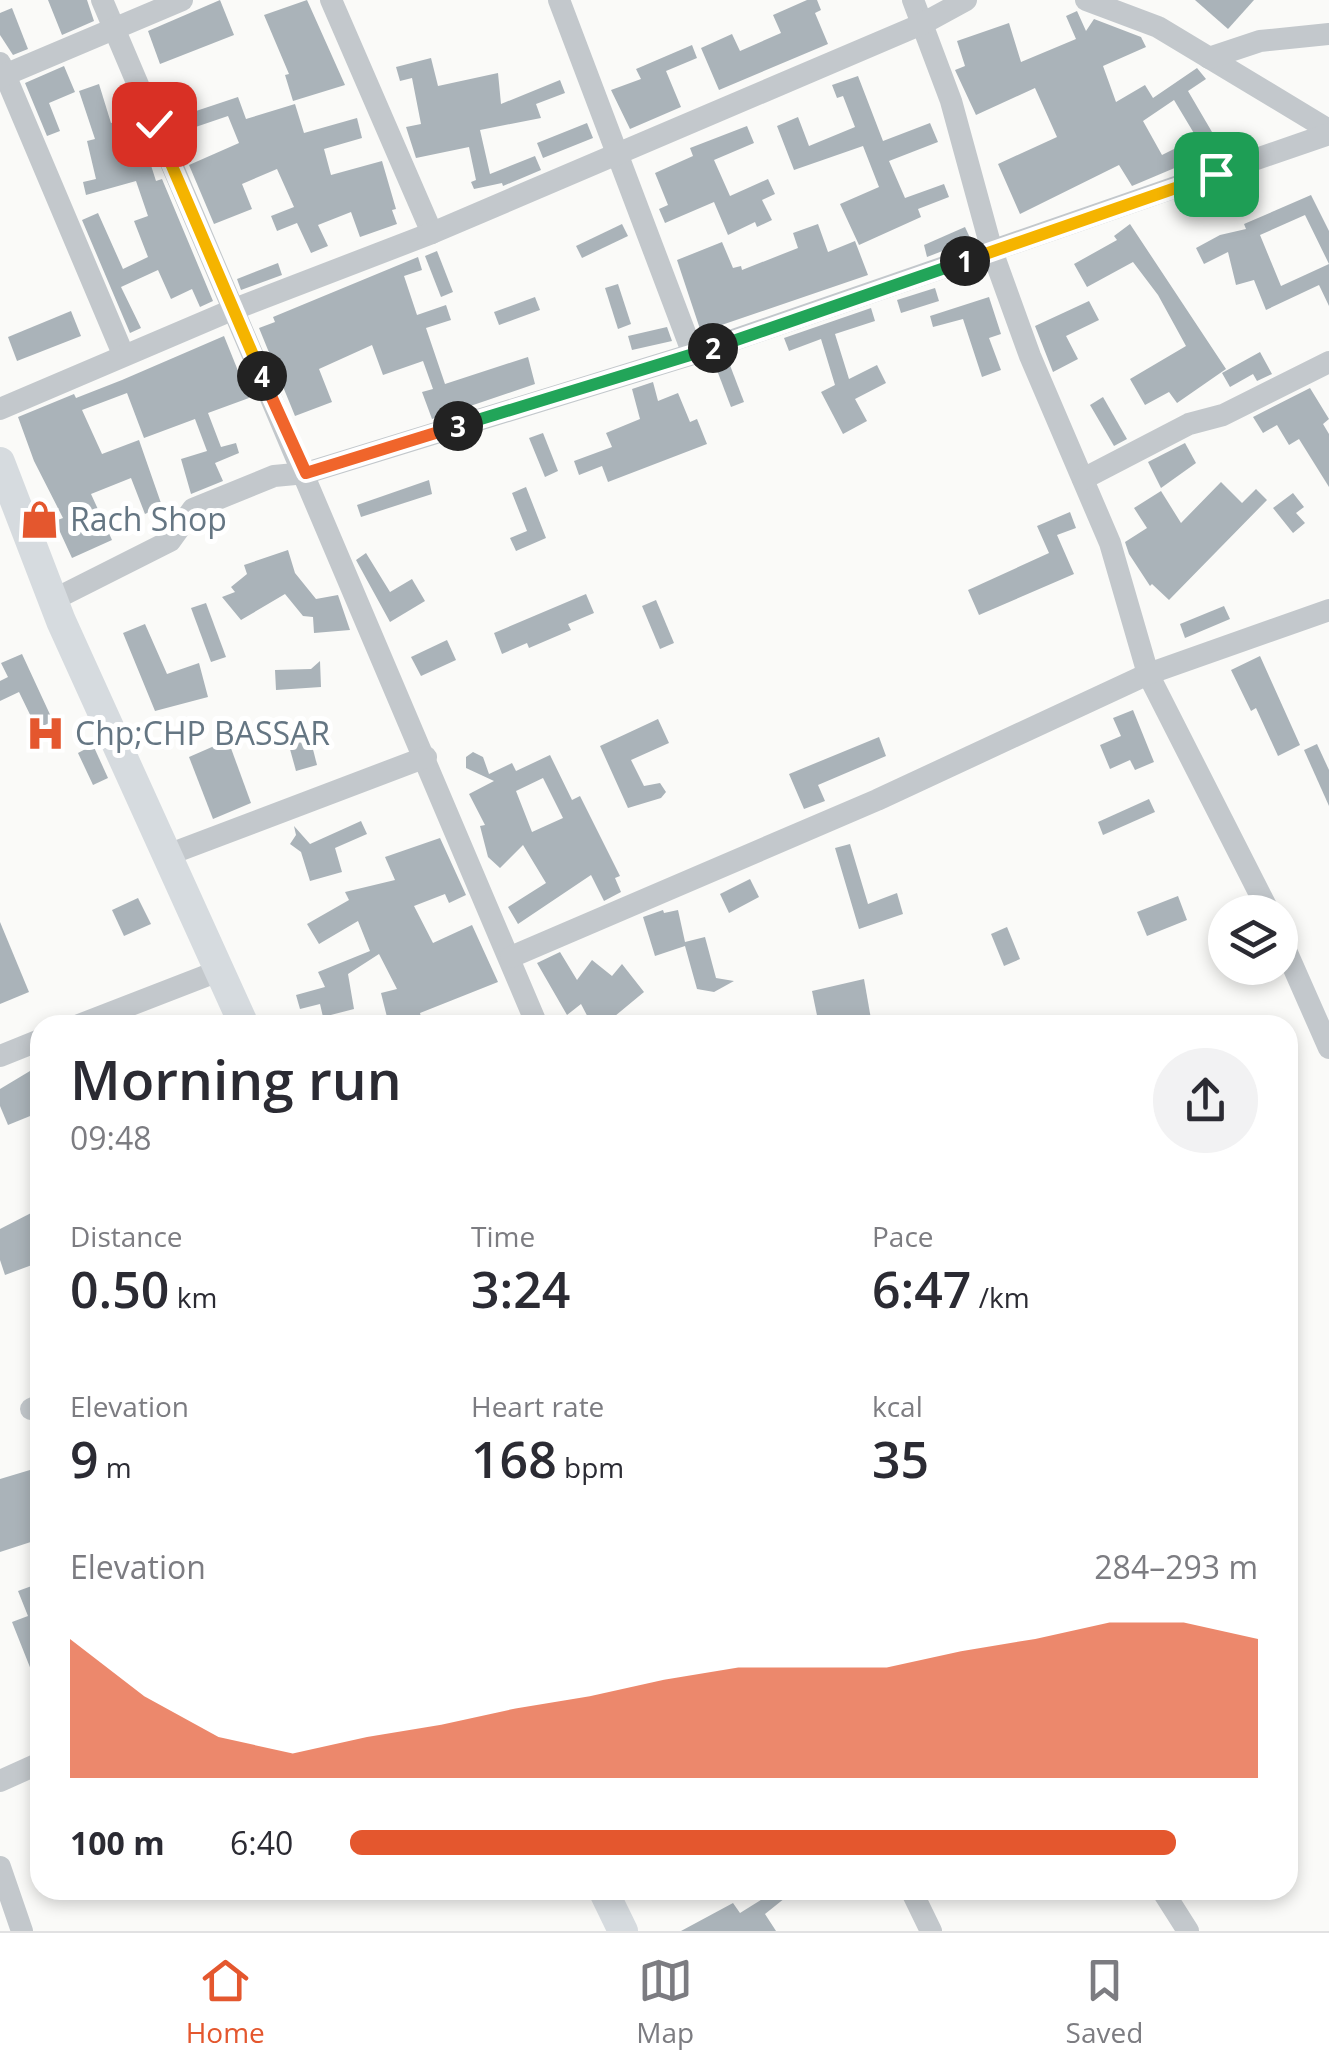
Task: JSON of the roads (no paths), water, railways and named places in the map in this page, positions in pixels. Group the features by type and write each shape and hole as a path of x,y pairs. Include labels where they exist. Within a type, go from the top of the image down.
{"main road":[{"path":"0,462 53,600 240,1015"},
{"path":"607,1900 622,1931"}],"street":[{"path":"102,0 534,1015"},
{"path":"124,354 2,72 182,0"},
{"path":"331,0 432,233"},
{"path":"559,0 693,354"},
{"path":"913,0 951,101 992,251 1030,356 1110,543 1148,674 1260,895"},
{"path":"0,409 232,310 432,233 922,24 966,0"},
{"path":"1086,0 1158,28 1329,132"},
{"path":"1209,58 1260,42 1329,34"},
{"path":"53,600 170,540 194,509 274,476 306,473 693,354 1329,132"},
{"path":"1083,479 1189,424 1223,415 1329,362"},
{"path":"511,957 878,800 1148,674 1329,610"},
{"path":"170,854 426,757"},
{"path":"106,1015 221,970"},
{"path":"1298,978 1329,1048"},
{"path":"0,1056 30,1044"},
{"path":"0,1781 30,1768"},
{"path":"0,1867 22,1931"},
{"path":"916,1900 932,1931"},
{"path":"1168,1900 1188,1931"}],"place":[{"name":"Rach Shop","path":"40,520"},
{"name":"Chp;CHP BASSAR","path":"45,734"}]}
